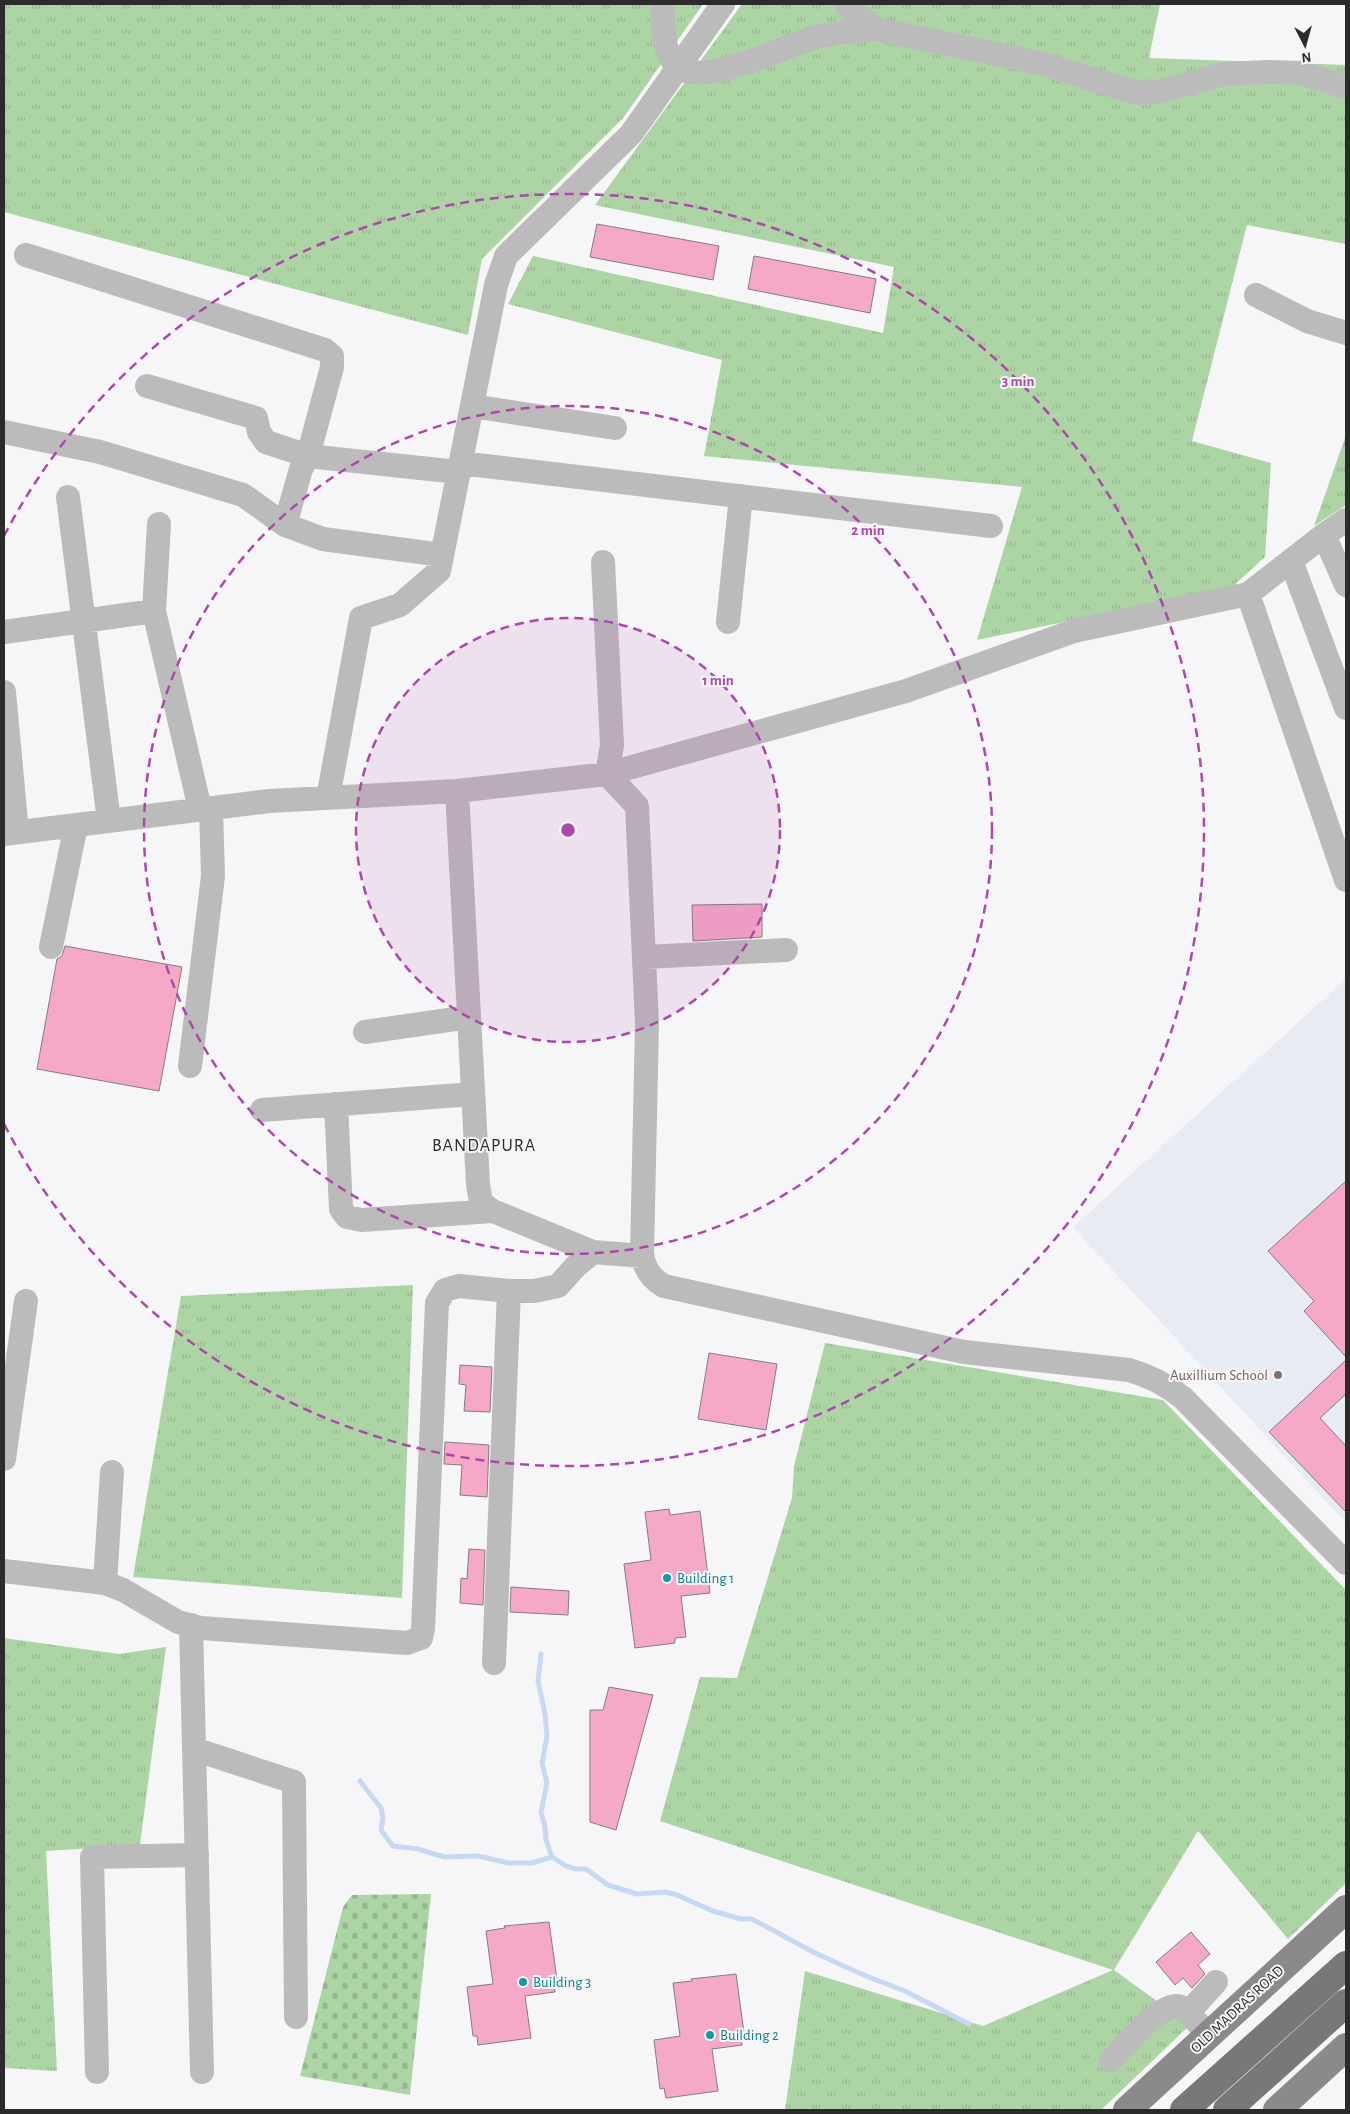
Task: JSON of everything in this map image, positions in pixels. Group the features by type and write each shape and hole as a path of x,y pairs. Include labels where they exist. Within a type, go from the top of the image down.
{"highway":[{"path":"1184,2110 1346,1965"},
{"path":"1227,2110 1346,2002"}],"main road":[{"name":"OLD MADRAS ROAD","path":"1127,2110 1346,1909"},
{"path":"1276,2110 1346,2047"}],"street":[{"path":"662,4 665,41 668,53 679,68 692,73 706,72 756,60 820,36 877,29 1043,64 1137,93 1156,92 1224,74 1268,72 1301,73 1346,87"},
{"path":"328,798 361,618 400,605 438,571 496,285 506,256 631,134 723,4"},
{"path":"846,4 877,29"},
{"path":"26,255 325,350 332,356 332,367 308,456 284,525"},
{"path":"1256,295 1307,322 1346,333"},
{"path":"147,386 256,418 259,432 266,442 308,456 459,467 741,496 991,526"},
{"path":"472,406 616,428"},
{"path":"4,432 100,452 243,495 284,525 323,539 442,554"},
{"path":"728,622 741,496"},
{"path":"68,497 109,821"},
{"path":"4,692 10,833 269,801 457,791 607,774 906,691 1074,631 1248,594 1345,519"},
{"path":"159,524 154,611 205,809 213,876 190,1066"},
{"path":"1324,535 1346,584"},
{"path":"1291,560 1346,708"},
{"path":"603,562 612,744 607,774"},
{"path":"1248,594 1346,880"},
{"path":"4,632 154,611"},
{"path":"607,774 637,806 647,1024 642,1256 650,1275 664,1286 964,1352 1129,1370 1146,1375 1162,1382 1183,1398 1346,1563"},
{"path":"457,791 478,1184 481,1203 493,1212 593,1252 642,1256"},
{"path":"51,947 76,825"},
{"path":"644,957 786,950"},
{"path":"365,1032 469,1017"},
{"path":"262,1110 473,1094"},
{"path":"336,1104 340,1209 347,1217 362,1220 493,1212"},
{"path":"4,1571 106,1583 123,1590 178,1622 201,1628 407,1643 421,1638 424,1619 437,1303 445,1290 459,1286 509,1291 534,1291 558,1286 576,1266 593,1252"},
{"path":"494,1663 509,1291"},
{"path":"4,1459 26,1301"},
{"path":"106,1583 112,1472"},
{"path":"191,1625 202,2072"},
{"path":"194,1749 294,1782 296,2017"},
{"path":"97,2072 92,1857 197,1855"},
{"path":"1188,2013 1216,1982"},
{"path":"1111,2060 1160,2011 1175,2006 1182,2007 1208,2036"}],"shaded area":[{"name":"Auxillium School","path":"1346,979 1346,1523 1073,1227"}],"green space":[{"path":"4,4 703,4 624,117 482,259 468,335 4,212"},
{"path":"742,4 1160,4 1149,58 1346,65 1346,244 1247,225 1192,441 1271,463 1265,557 1232,587 977,640 1022,487 704,456 722,360 508,304 533,256 883,333 894,267 595,205"},
{"path":"1346,435 1346,505 1314,526"},
{"path":"413,1285 402,1598 133,1577 181,1296"},
{"path":"825,1343 1163,1400 1346,1590 1346,1883 1288,1939 1198,1831 1114,1970 1190,2025 1101,2110 785,2110 805,1971 983,2026 1113,1970 660,1821 700,1677 737,1678 792,1498 794,1466"},
{"path":"4,1638 119,1654 166,1647 140,1845 46,1851 57,2071 4,2068"},
{"path":"431,1894 410,2095 300,2076 343,1907 352,1895"}],"building":[{"path":"597,224 719,246 713,280 590,257"},
{"path":"754,256 876,279 870,313 748,289"},
{"path":"762,904 762,937 693,941 692,905"},
{"path":"65,946 182,967 159,1091 37,1069 57,959 62,956"},
{"path":"1346,1181 1346,1357 1304,1311 1314,1301 1268,1251"},
{"path":"709,1353 777,1364 766,1430 698,1419"},
{"path":"1346,1360 1346,1394 1320,1418 1346,1446 1346,1512 1269,1432"},
{"path":"460,1365 492,1367 490,1412 464,1411 466,1385 459,1384"},
{"path":"445,1442 489,1445 487,1497 460,1495 462,1465 444,1464"},
{"name":"Building 1","path":"669,1509 670,1515 700,1511 710,1593 681,1596 686,1637 675,1638 675,1643 635,1648 624,1564 651,1560 645,1512"},
{"path":"469,1549 485,1550 483,1605 460,1603 461,1578 467,1579"},
{"path":"511,1587 569,1591 568,1615 510,1612"},
{"path":"609,1687 653,1695 616,1830 590,1822 590,1710 603,1710"},
{"name":"Building 3","path":"549,1922 557,1980 553,1981 555,1992 525,1996 531,2038 478,2045 477,2036 473,2036 467,1987 493,1984 486,1931 505,1928 504,1926"},
{"path":"1191,1932 1210,1954 1198,1965 1205,1974 1192,1988 1183,1978 1175,1985 1156,1962"},
{"name":"Building 2","path":"736,1974 744,2033 741,2033 742,2045 712,2049 718,2091 666,2098 664,2088 660,2089 654,2040 680,2036 673,1983"}],"waterway":[{"path":"541,1654 538,1681 545,1714 547,1736 542,1763 547,1783 541,1812 546,1840 552,1857 566,1866 586,1869 608,1885 637,1894 665,1892 677,1895 713,1911 741,1919 752,1919 815,1953 905,1991 969,2024"},
{"path":"360,1781 381,1808 383,1818 381,1830 393,1846 418,1849 444,1857 479,1856 508,1863 532,1863 552,1857"}],"place":[{"name":"Auxillium School","path":"1278,1375"},
{"name":"Building 1","path":"667,1578"},
{"name":"Building 3","path":"523,1982"},
{"name":"Building 2","path":"710,2035"}],"district":[{"name":"BANDAPURA","path":"484,1145"}]}
